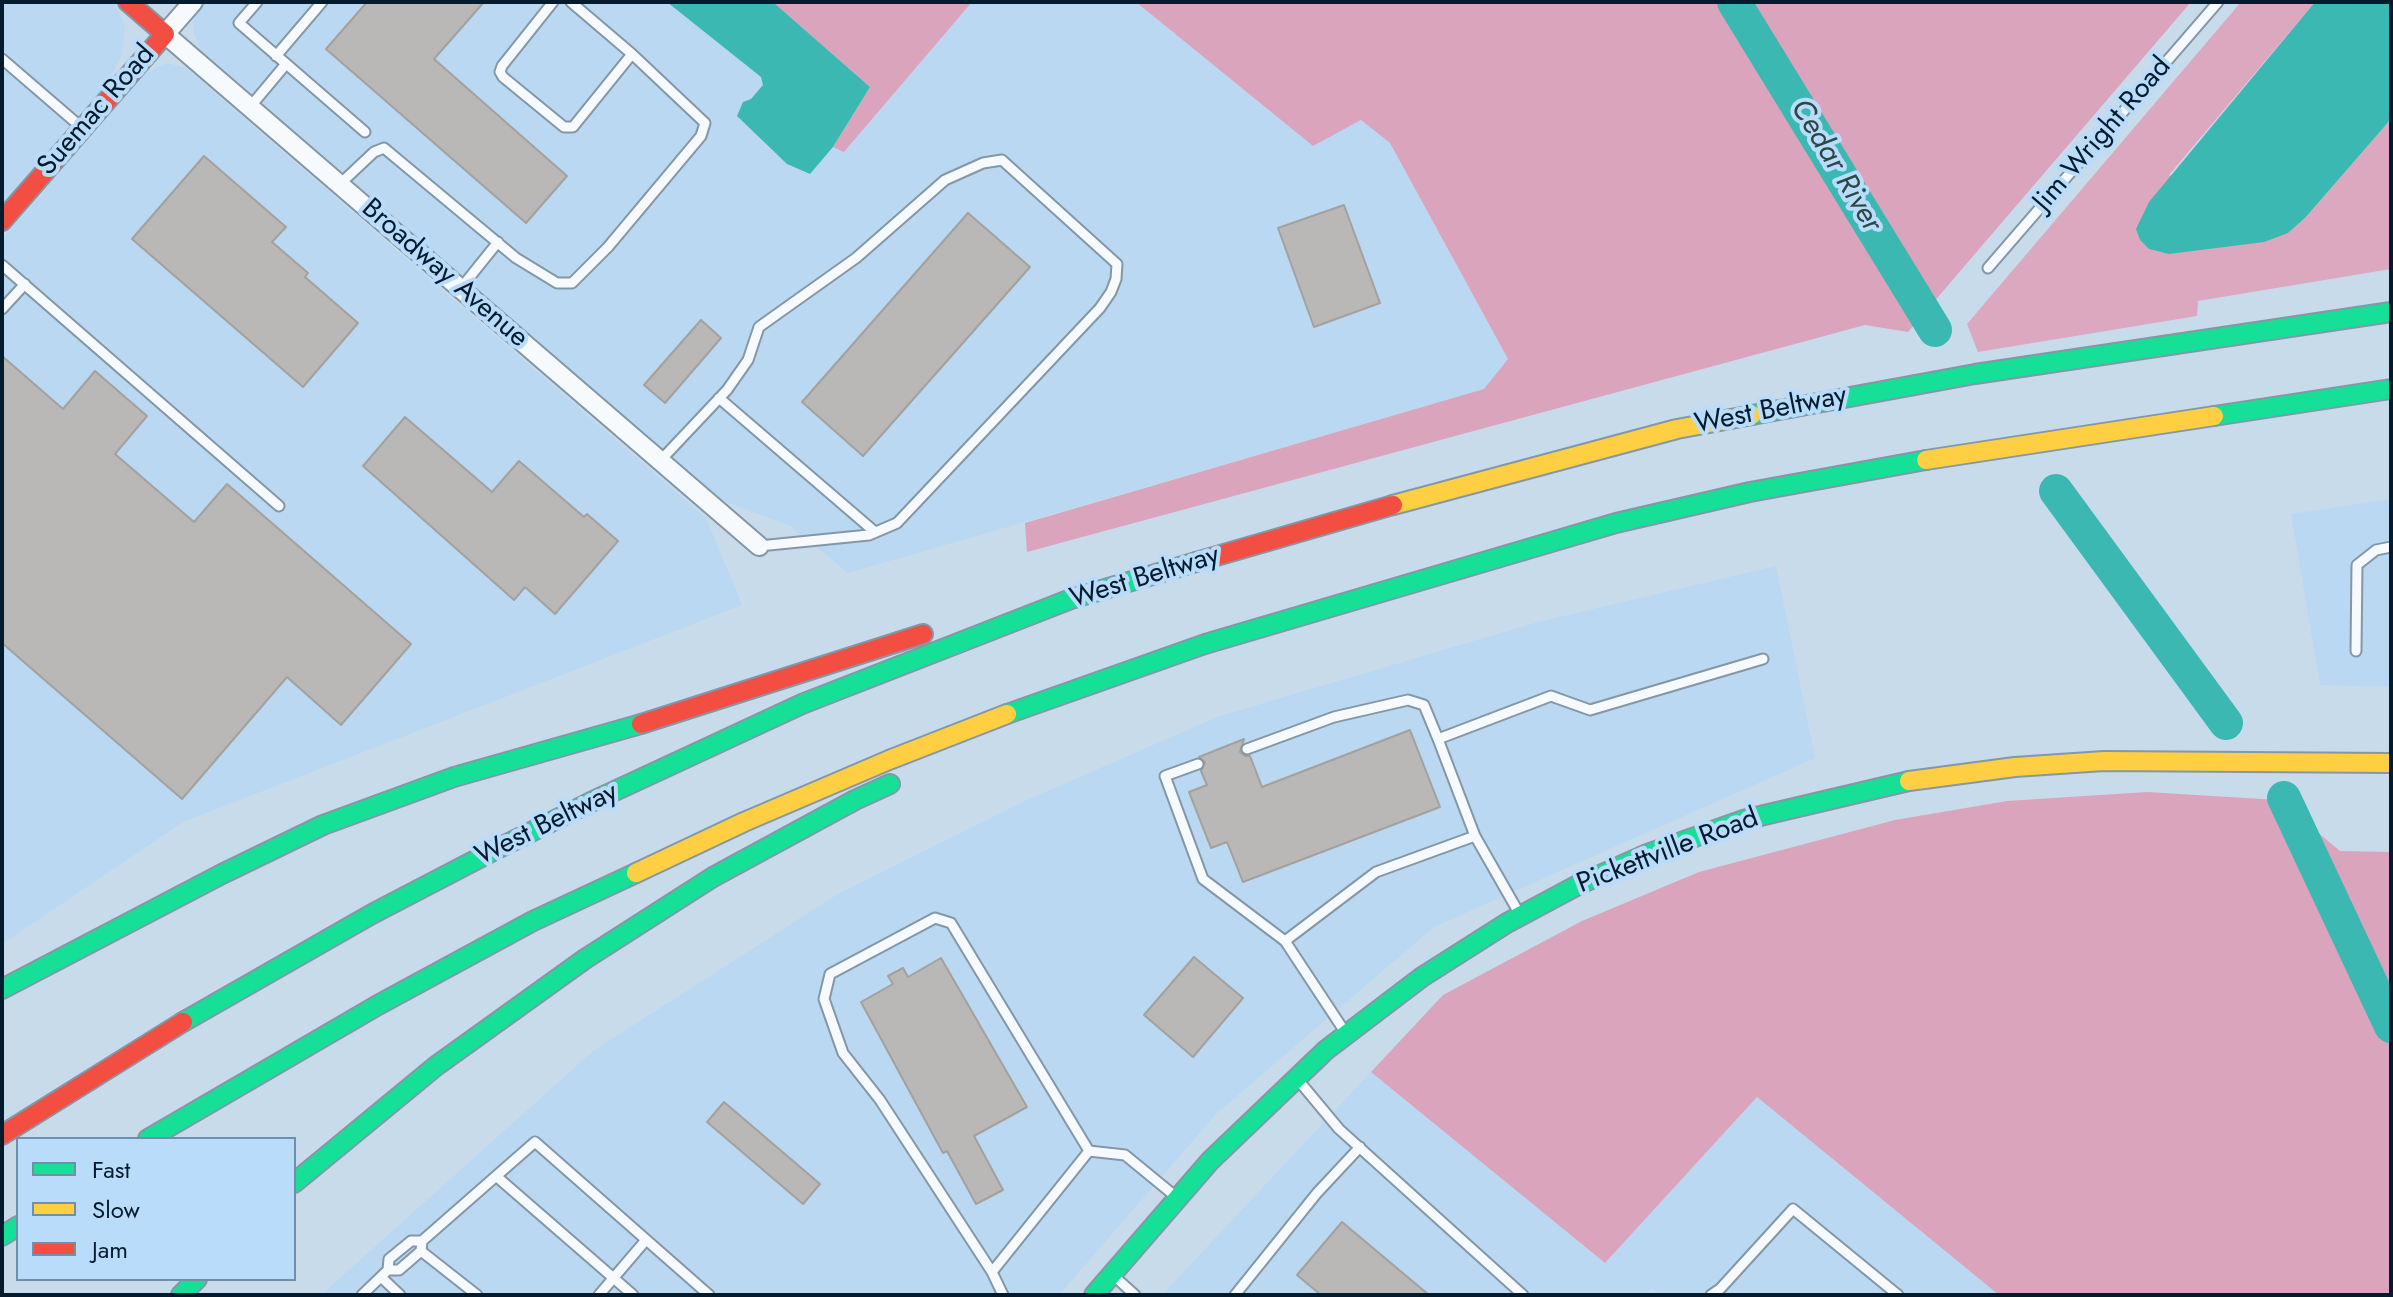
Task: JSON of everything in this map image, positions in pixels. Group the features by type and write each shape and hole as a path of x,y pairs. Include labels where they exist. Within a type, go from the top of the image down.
{"main road":[{"name":"Broadway Avenue","path":"128,2 165,34"},
{"name":"Suemac Road","path":"2,221 165,34"},
{"name":"West Beltway","path":"2,1135 214,1003 372,914 519,838 802,704 1071,599 1475,480 1677,429 1975,374 2391,312"},
{"path":"151,1137 378,1005 533,921 730,829 889,760 1031,705 1205,644 1616,523 1750,492 1886,466 2391,389"},
{"path":"2,989 222,874 352,814 454,777 666,717 945,627 1071,599"},
{"path":"954,754 1090,702 1205,644"},
{"name":"Pickettville Road","path":"1094,1295 1210,1161 1346,1033 1422,977 1520,916 1578,885 1647,854 1743,820 1923,778 2104,761 2391,763"},
{"path":"296,1181 436,1066 585,959 713,877 855,800 911,774"},
{"path":"2,998 86,946"}],"street":[{"name":"Suemac Road","path":"165,34 193,2"},
{"name":"Broadway Avenue","path":"165,34 759,546"}],"lane":[{"path":"257,2 239,23 365,132"},
{"path":"276,56 322,2"},
{"path":"553,2 500,72 564,127 573,127 632,54"},
{"path":"340,184 374,152 384,148 516,258 557,283 572,283 608,247 701,136 705,123 571,2"},
{"name":"Jim Wright Road","path":"1988,268 2218,2"},
{"path":"2,59 82,128"},
{"path":"250,107 286,64"},
{"path":"660,461 719,398 748,360 759,327 856,258 945,180 983,163 1002,160 1117,264 1111,292 1100,308 897,523 875,532 759,546"},
{"path":"461,288 498,242"},
{"path":"2,265 279,506"},
{"path":"2,309 25,284"},
{"path":"719,398 875,532"},
{"path":"2356,651 2357,565 2376,550 2391,547"},
{"path":"1438,739 1551,696 1590,710 1763,659"},
{"path":"1247,749 1334,717 1408,700 1424,705 1475,836 1520,916"},
{"path":"1198,764 1165,776 1203,879 1285,941 1346,1033"},
{"path":"1285,941 1376,872 1475,836"},
{"path":"1003,1295 992,1272 880,1100 843,1053 824,999 830,974 935,918 951,923 1089,1151"},
{"path":"1296,1079 1339,1129 1523,1295"},
{"path":"422,1246 535,1142 709,1295"},
{"path":"1235,1295 1317,1193 1360,1147"},
{"path":"1089,1151 1125,1155 1178,1198"},
{"path":"992,1272 1089,1151"},
{"path":"496,1176 633,1295"},
{"path":"1720,1293 1793,1209 1898,1295"},
{"path":"599,1295 646,1240"},
{"path":"362,1295 385,1274 389,1259 411,1241 422,1246 477,1295"},
{"path":"385,1274 400,1295"},
{"path":"1112,1275 1135,1295"}],"shaded area":[{"path":"2,2 114,2 125,26 122,54 107,85 2,206"},
{"path":"206,2 667,2 761,77 763,85 737,116 787,164 809,174 833,147 845,152 972,2 1136,2 1313,146 1361,120 1390,143 1508,359 1485,389 848,573 791,526 723,501 202,51 193,32 194,16"},
{"path":"667,2 773,2 870,87 833,147 810,174 787,164 737,116 743,102 751,99 763,85 761,77"},
{"path":"773,2 972,2 844,152 833,147 870,87"},
{"path":"1136,2 2191,2 1908,332 1865,325 1027,552 1025,523 1484,389 1508,359 1390,143 1361,120 1313,146"},
{"path":"2241,2 2315,2 2169,175 2288,233 2305,218 2391,119 2391,269 2198,301 2197,316 1978,352 1967,324"},
{"path":"2315,2 2391,2 2391,119 2305,218 2288,233 2264,242 2169,254 2149,249 2140,240 2136,229 2149,202"},
{"path":"167,63 186,68 706,518 742,605 183,822 2,944 2,239 145,74"},
{"path":"2391,499 2391,687 2320,685 2291,514"},
{"path":"1776,566 1815,758 1434,927 1216,1114 1059,1295 321,1295 593,1051 838,894 1029,799 1220,716 1538,622"},
{"path":"2147,792 2279,800 2340,851 2391,852 2391,1295 1999,1295 1757,1097 1605,1263 1371,1072 1443,995 1582,921 1699,872 1895,820 2007,801"},
{"path":"1371,1072 1605,1263 1757,1097 1999,1295 1660,1295 1651,1288 1646,1295 1162,1295"}],"building":[{"path":"367,2 484,2 434,59 567,176 526,223 326,49"},
{"path":"204,156 286,227 272,242 308,273 305,277 358,323 303,387 132,239"},
{"path":"1344,205 1380,303 1314,327 1278,228"},
{"path":"968,213 1030,267 863,456 802,402"},
{"path":"701,320 721,338 665,403 644,385"},
{"path":"2,356 63,409 95,371 147,416 115,454 194,522 227,484 411,644 341,725 287,677 182,799 2,643"},
{"path":"405,417 492,492 519,461 584,517 587,514 618,541 555,614 525,587 514,600 363,466"},
{"path":"1410,730 1440,807 1243,882 1227,842 1211,848 1189,792 1207,785 1201,771 1205,762 1199,757 1244,739 1240,752 1250,756 1262,787"},
{"path":"1194,957 1243,998 1193,1057 1144,1015"},
{"path":"941,958 1027,1107 974,1136 1003,1190 976,1204 947,1151 943,1153 861,1002 893,984 888,976 903,968 908,977"},
{"path":"724,1102 820,1184 803,1204 707,1122"},
{"path":"1342,1222 1429,1295 1321,1295 1297,1275"}],"waterway":[{"name":"Cedar River","path":"1734,2 1935,330"},
{"name":"Cedar River","path":"2056,491 2226,723"},
{"path":"2284,798 2391,1026"}],"traffic: fast":[{"path":"1752,415 1975,374 2391,312"},
{"path":"2214,416 2391,389"},
{"path":"1007,714 1205,644 1616,523 1750,492 1926,460"},
{"path":"183,1022 372,914 491,852 802,704 1071,599 1196,562"},
{"path":"2,989 323,825 454,777 641,724"},
{"path":"1094,1295 1210,1161 1326,1050 1422,977 1507,923 1578,885 1647,854 1743,820 1909,781"},
{"path":"296,1181 436,1066 585,959 713,877 890,784"},
{"path":"151,1137 378,1005 533,921 636,873"},
{"path":"2,1236 16,1227"},
{"path":"181,1295 195,1281"}],"traffic: slow":[{"path":"1393,505 1677,429 1752,415"},
{"path":"1926,460 2214,416"},
{"path":"636,873 744,822 1007,714"},
{"path":"1909,781 2015,767 2104,761 2391,763"}],"traffic: jam":[{"path":"2,221 165,34 128,2"},
{"path":"1196,562 1393,505"},
{"path":"641,724 923,634"},
{"path":"2,1135 183,1022"}]}
